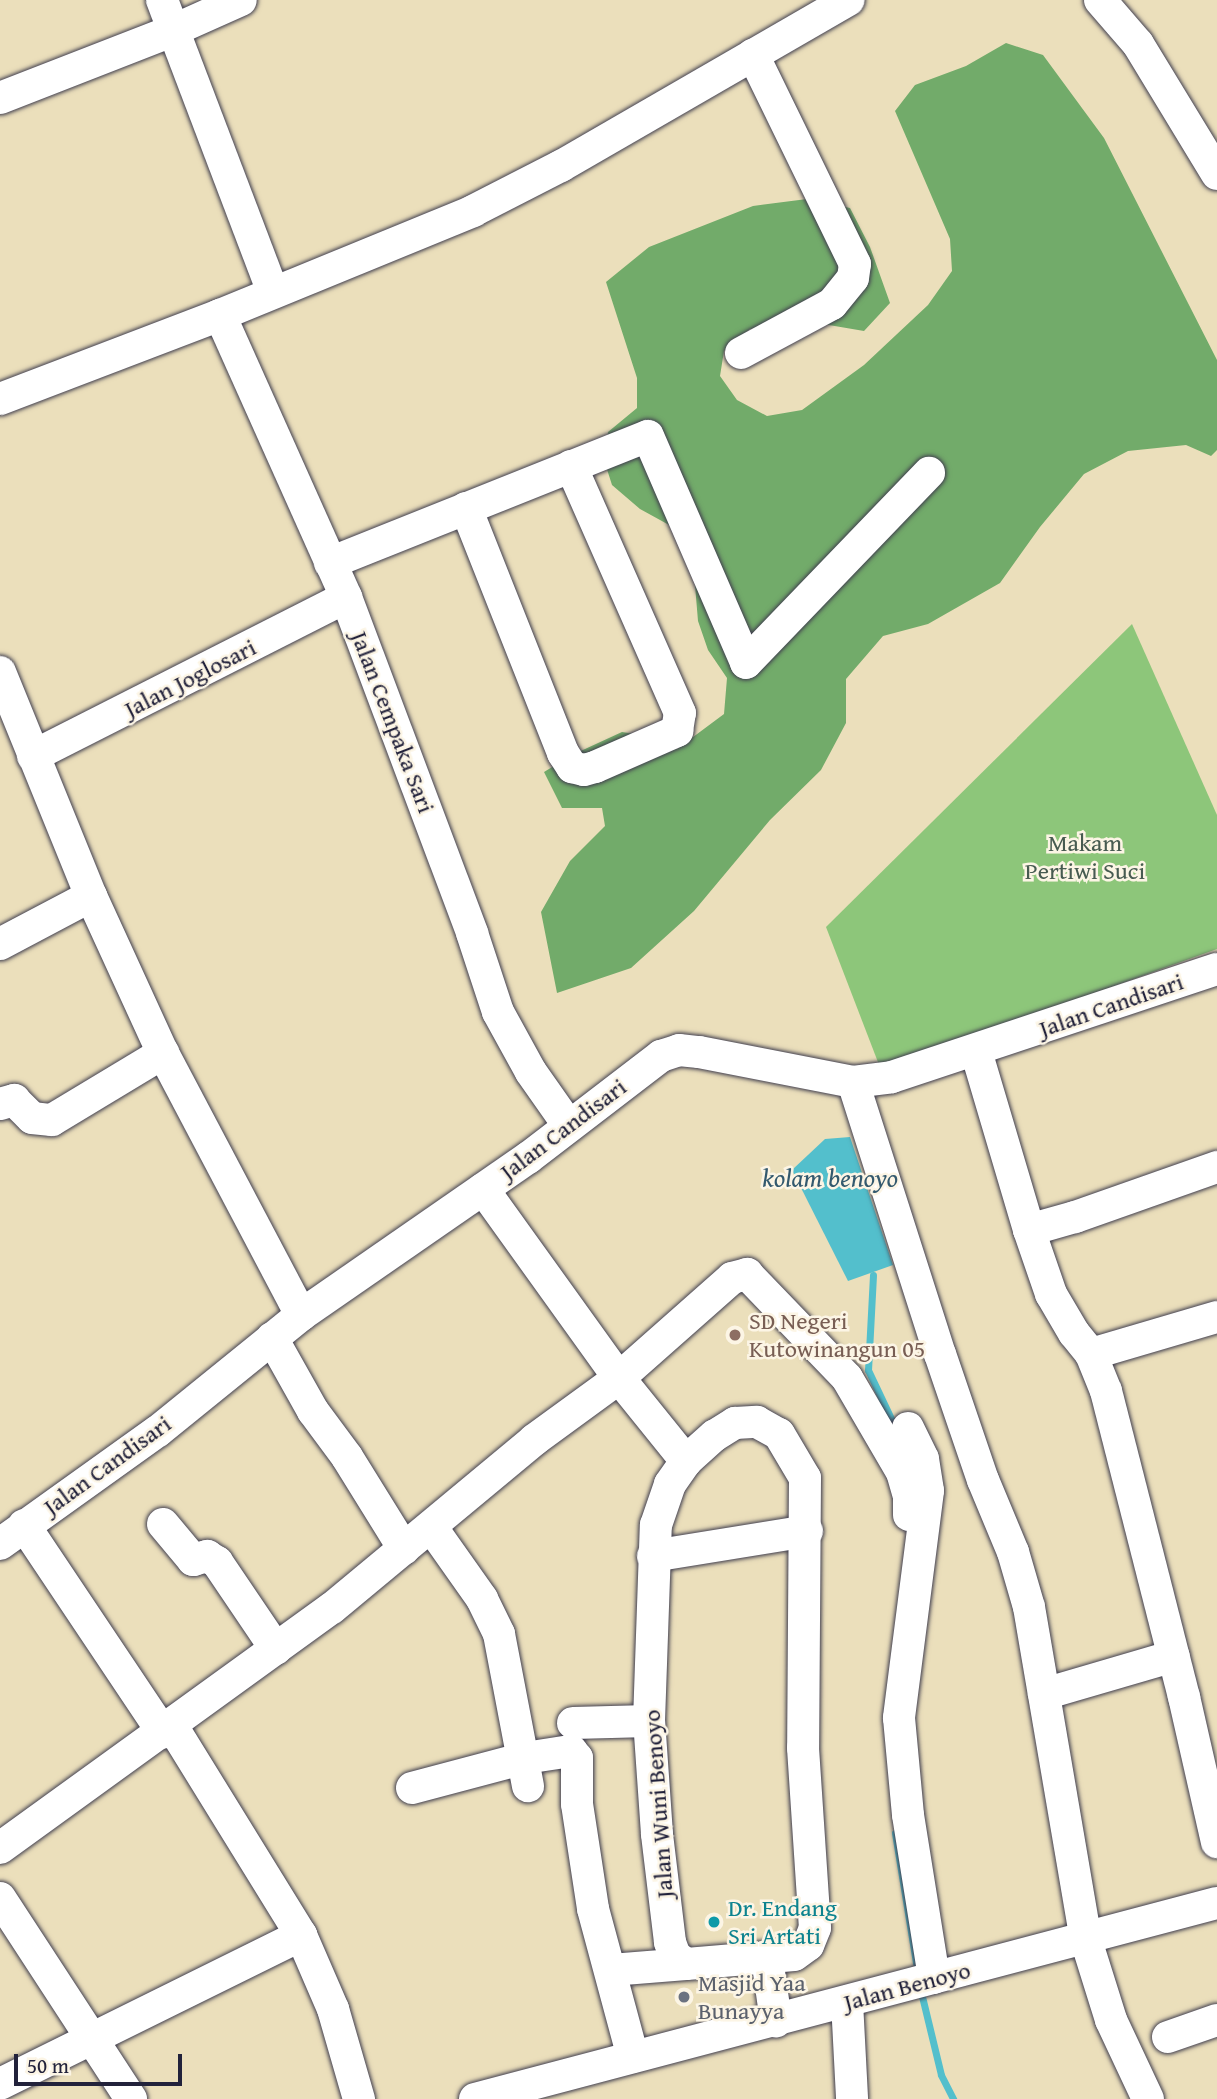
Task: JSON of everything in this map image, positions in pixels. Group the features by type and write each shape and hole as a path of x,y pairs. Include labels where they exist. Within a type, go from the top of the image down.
{"street":[{"path":"162,0 273,292"},
{"path":"0,98 174,30 241,0"},
{"path":"1,396 220,315 474,211 561,166 848,0"},
{"path":"1100,0 1138,44 1212,151"},
{"path":"741,353 832,304 849,284 855,264 753,55"},
{"name":"Jalan Cempaka Sari","path":"220,315 346,597 472,933 498,1012 531,1072 569,1126"},
{"path":"330,563 648,436 747,663 929,473"},
{"path":"466,508 563,753 572,767 584,770 595,767 677,731 680,713 571,466"},
{"name":"Jalan Joglosari","path":"33,756 124,713 346,597"},
{"path":"0,672 91,895 163,1054 301,1315"},
{"path":"0,944 91,895"},
{"name":"Jalan Candisari","path":"12,1534 158,1431 301,1315 483,1189 661,1056 679,1050 853,1082 892,1077 1217,969"},
{"path":"976,1051 1029,1230 1051,1294 1074,1334 1091,1354 1107,1391 1174,1656 1217,1842"},
{"path":"0,1104 14,1100 32,1118 52,1120 163,1054"},
{"path":"853,1082 940,1354 983,1480 1013,1552 1029,1607 1086,1940 1111,2020 1148,2099"},
{"path":"1029,1230 1075,1217 1217,1167"},
{"path":"483,1189 619,1378 686,1461"},
{"path":"0,1848 168,1730 276,1649 432,1528 534,1440 619,1378 732,1279 745,1273 840,1368 928,1491 899,1718 924,1981"},
{"path":"1091,1354 1217,1317"},
{"path":"272,1338 313,1411 347,1457 404,1549"},
{"name":"Jalan Wuni Benoyo","path":"686,1964 675,1955 670,1942 657,1834 649,1721 653,1556 660,1515 670,1484 686,1461 714,1436 735,1423 757,1422 779,1434 805,1478 807,1531 802,1623 803,1748 815,1928 802,1951 767,1958"},
{"path":"908,1428 913,1469 909,1515"},
{"path":"163,1524 192,1560 207,1556 217,1562 276,1649"},
{"path":"432,1528 482,1599 499,1634 526,1772"},
{"path":"653,1556 807,1531"},
{"path":"12,1534 168,1730 301,1935 333,2009 359,2099"},
{"path":"1044,1694 1174,1656"},
{"path":"573,1723 649,1721"},
{"path":"412,1788 526,1772 571,1751 577,1758 578,1804 593,1909 633,2057"},
{"path":"0,1898 131,2099"},
{"name":"Jalan Benoyo","path":"475,2099 1086,1940 1217,1903"},
{"path":"0,2084 92,2041 301,1935"},
{"path":"611,1970 767,1958 776,2021"},
{"path":"847,2002 852,2099"},
{"path":"1168,2037 1217,2020"},
{"path":"580,2099 595,2068"}],"green space":[{"path":"1006,43 1043,55 1104,138 1217,360 1217,450 1211,456 1186,445 1128,451 1084,474 1040,527 1000,583 928,624 883,636 846,679 846,723 821,770 770,820 694,911 631,968 557,993 541,912 570,861 605,826 602,808 562,808 544,772 572,755 622,732 659,738 677,749 724,714 727,678 708,650 698,621 691,537 640,509 612,485 604,460 608,432 637,408 637,378 606,282 649,247 753,206 807,199 850,208 870,247 890,303 864,331 823,324 750,329 724,351 720,376 737,400 767,416 802,410 864,365 928,305 952,271 950,239 895,111 915,85 966,66"},
{"name":"Makam Pertiwi Suci","path":"1132,624 1217,815 1217,949 881,1070 826,927"}],"water":[{"name":"kolam benoyo","path":"850,1137 893,1265 848,1281 792,1170 825,1139"}],"waterway":[{"path":"873,1275 868,1370 897,1431"},
{"path":"895,1833 916,1963"},
{"path":"920,1988 941,2075 953,2099"}],"place":[{"name":"SD Negeri Kutowinangun 05","path":"735,1335"},
{"name":"Dr. Endang Sri Artati","path":"714,1922"},
{"name":"Masjid Yaa Bunayya","path":"684,1997"}]}
